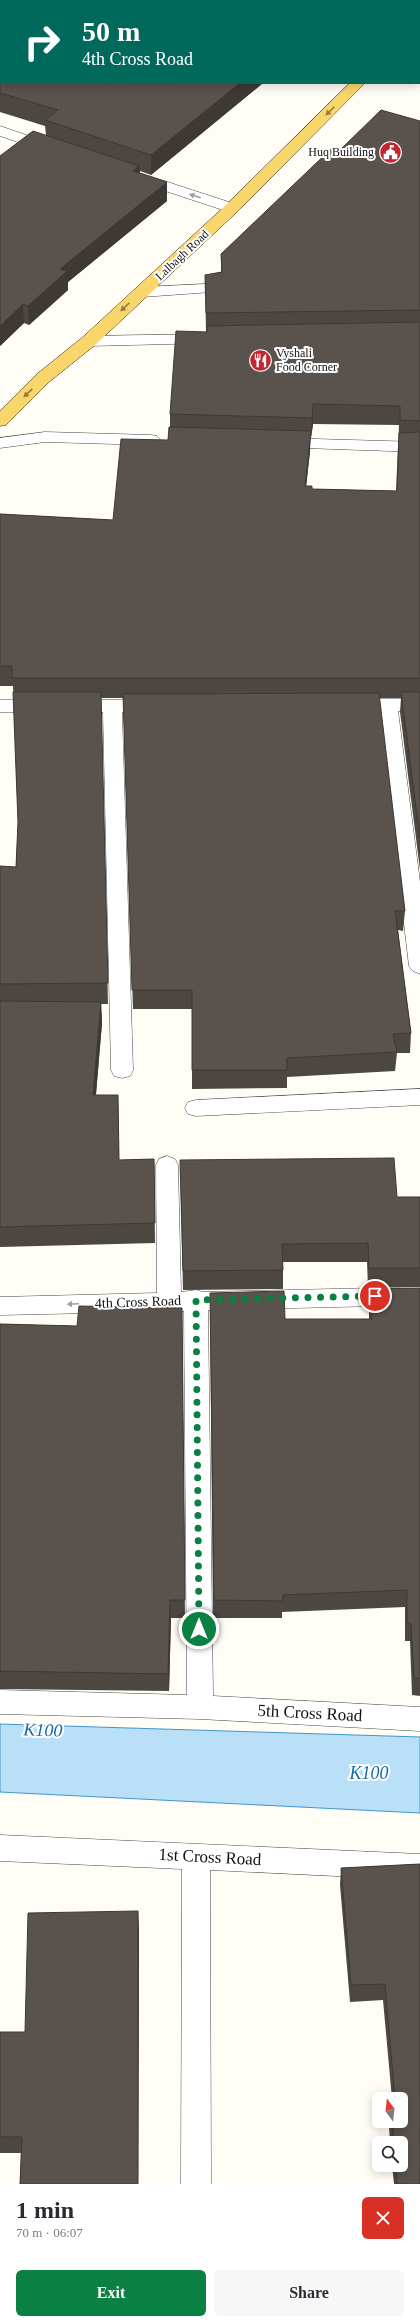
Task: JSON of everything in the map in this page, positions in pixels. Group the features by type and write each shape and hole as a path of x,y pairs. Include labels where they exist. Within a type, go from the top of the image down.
{"main road":[{"name":"Lalbagh Road","path":"0,421 44,378 89,342 232,208 357,84"}],"street":[{"path":"0,131 68,154"},
{"path":"0,149 15,136"},
{"path":"127,174 232,208"},
{"path":"142,292 206,289"},
{"path":"89,342 223,339"},
{"path":"0,442 45,437 165,440"},
{"path":"268,443 420,447"},
{"path":"333,705 420,705"},
{"path":"388,705 420,966"},
{"path":"0,706 167,706"},
{"path":"112,706 122,1070"},
{"path":"98,1013 120,1013"},
{"path":"196,1108 420,1097"},
{"path":"167,1165 169,1301"},
{"name":"4th Cross Road","path":"0,1306 196,1300 420,1296"},
{"path":"196,1300 200,1707"},
{"name":"5th Cross Road","path":"0,1702 200,1707 420,1719"},
{"name":"1st Cross Road","path":"0,1848 420,1867"},
{"path":"196,1856 196,2184"}],"water":[{"name":"K100","path":"0,1724 420,1737 420,1813 0,1792"}],"building":[{"path":"0,84 239,84 151,155 45,120 58,110 0,93"},
{"path":"381,110 420,121 420,310 206,313 205,275 222,272 221,254 332,148 340,150"},
{"path":"33,131 139,166 133,171 167,182 60,269 67,271 28,306 23,304 0,326 0,156"},
{"path":"420,322 420,421 400,420 400,406 313,404 312,418 170,414 176,331 207,332 207,326"},
{"path":"169,427 311,431 305,486 312,486 312,489 397,491 399,433 420,432 420,678 12,678 12,666 0,666 0,514 113,520 121,439 168,440"},
{"path":"13,692 101,692 108,983 0,984 0,866 16,867 18,822"},
{"path":"401,692 420,692 420,838"},
{"path":"379,693 405,911 395,911 411,1033 393,1034 397,1052 287,1058 287,1070 192,1070 192,990 132,990 123,694"},
{"path":"0,1001 101,1002 93,1095 118,1095 119,1160 154,1159 155,1223 0,1227"},
{"path":"394,1158 397,1197 420,1197 420,1268 369,1268 368,1243 282,1244 283,1270 183,1271 180,1160"},
{"path":"420,1288 420,1678 414,1678 411,1624 407,1623 407,1590 283,1595 283,1601 214,1600 210,1293 284,1291 285,1319 372,1319 370,1289"},
{"path":"79,1306 182,1308 185,1600 170,1600 168,1674 0,1671 0,1324 77,1326"},
{"path":"420,1864 420,2184 397,2184 396,2172 408,2172 408,2136 393,2136 393,2128 408,2128 408,2092 394,2092 385,1984 351,1985 341,1868"},
{"path":"138,1911 138,2184 20,2184 22,2137 0,2137 0,2032 25,2032 28,1913"}],"place":[{"name":"Huq Building","path":"390,152"},
{"name":"Vyshali Food Corner","path":"261,360"}],"route":[{"path":"199,1629 196,1300 375,1296"}]}
